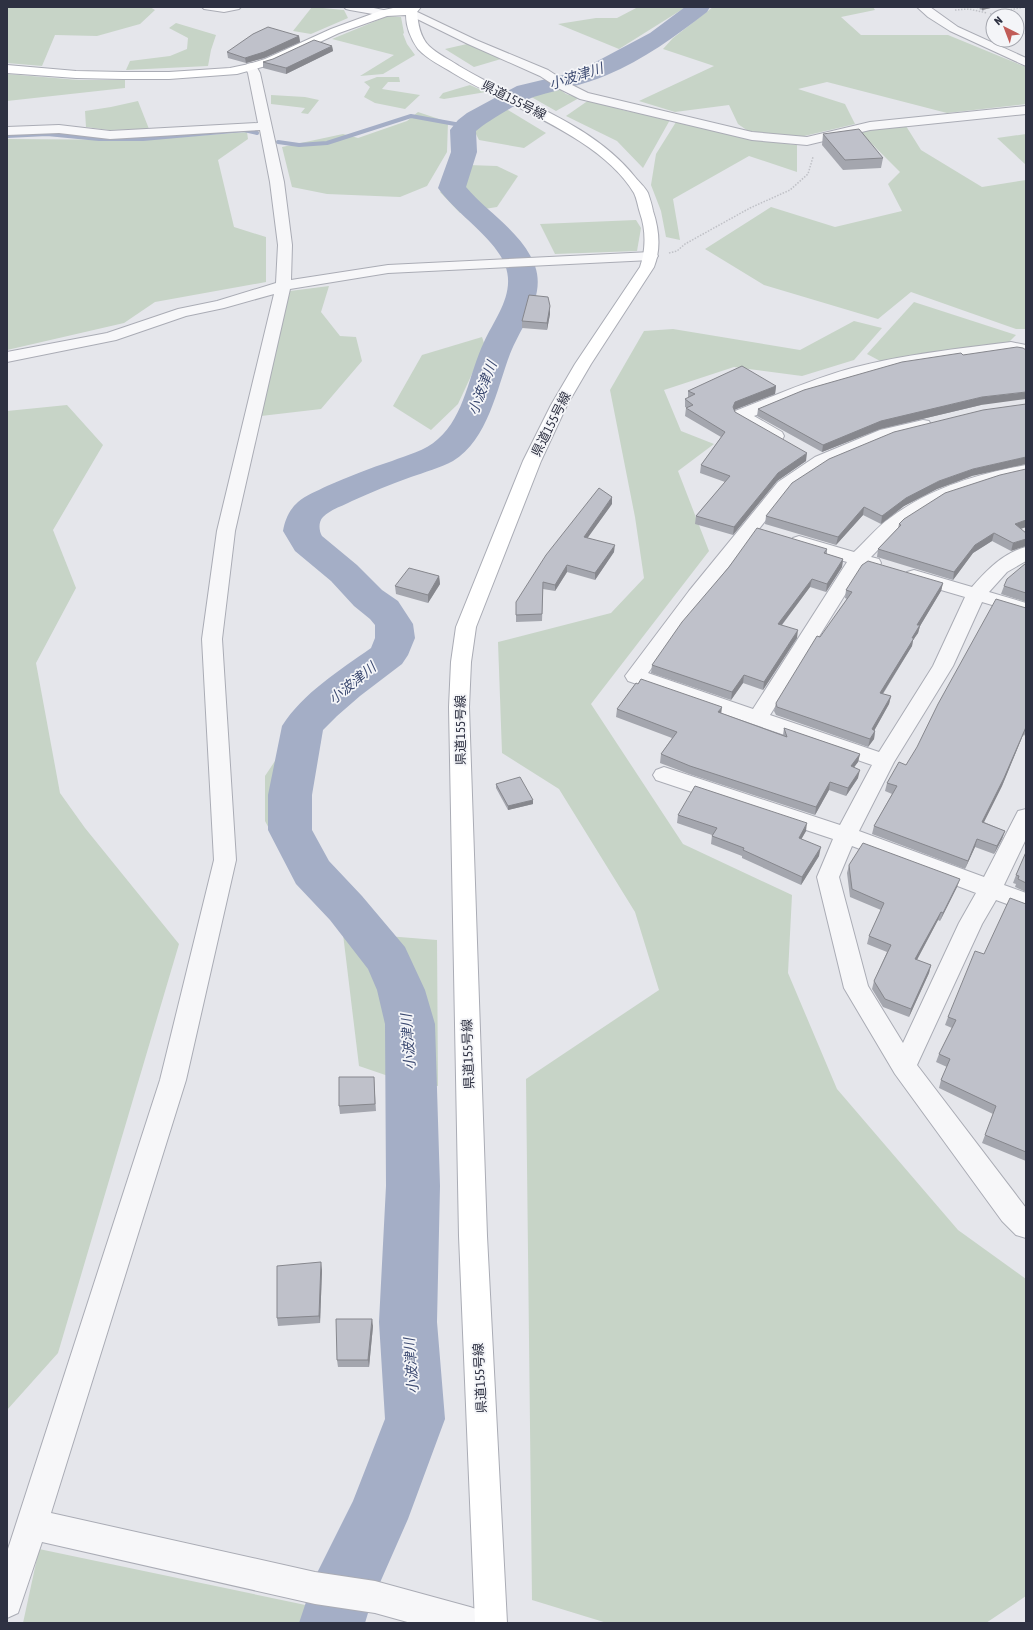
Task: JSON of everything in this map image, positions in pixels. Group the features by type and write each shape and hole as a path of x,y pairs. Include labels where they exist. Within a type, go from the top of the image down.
{"main road":[{"path":"7,69 63,74 157,76 205,73 251,67 320,37 384,13 413,10"},
{"name":"県道155号線","path":"413,10 412,24 416,35 423,47 432,54 474,80 514,99 577,134 600,150 621,168 641,193 650,222 651,256 637,284 583,364 559,405 532,461 466,626 458,707 473,1236 491,1623"}],"street":[{"path":"208,7 224,9 235,7"},
{"path":"350,7 384,13"},
{"path":"923,7 932,15 954,29 1026,62"},
{"path":"413,10 472,42 544,72 560,84 584,96 752,136 807,141 870,126 1026,110"},
{"path":"1014,57 1026,50"},
{"path":"7,1602 173,1080 225,860 212,639 226,532 283,286 285,244 277,182 254,73 251,67"},
{"path":"7,131 59,129 110,135 265,126"},
{"path":"7,357 110,337 183,312 219,306 283,286 388,268 651,256"},
{"path":"790,444 741,415 806,389 874,368 911,361 1011,347 1026,350"},
{"path":"884,761 635,676 750,527 784,486 815,457 886,434 937,421"},
{"path":"758,717 858,559 895,522 937,496 994,476 1026,470"},
{"path":"750,527 1026,609"},
{"path":"1021,1214 904,1067 856,988 828,877 846,835 884,761 943,666 976,594 1000,568 1026,553"},
{"path":"664,775 846,835 1026,902"},
{"path":"904,1067 971,923 1026,818"},
{"path":"32,1524 315,1588 375,1597 470,1623"}],"path":[{"path":"651,256 663,255 677,251 684,244 750,208 790,190 808,174 813,156 807,141"}],"green space":[{"path":"7,7 150,7 155,10 140,24 97,36 55,35 42,66 7,63"},
{"path":"312,7 344,10 348,18 311,34 293,31"},
{"path":"638,7 686,7 619,49 558,24 596,18 617,18"},
{"path":"713,7 873,7 875,10 841,17 861,35 948,35 1026,67 1026,104 947,113 827,82 798,89 845,104 855,124 800,137 748,131 738,124 729,105 675,112 639,101 714,66 663,49 673,38"},
{"path":"388,16 401,17 403,34 407,44 415,55 383,74 360,76 394,55 332,39"},
{"path":"176,23 216,35 208,66 126,70 130,61 170,56 187,49 188,38 169,28"},
{"path":"467,44 501,59 474,67 445,49"},
{"path":"7,74 79,80 125,80 125,88 7,101"},
{"path":"377,77 399,77 400,82 388,82 382,89 420,95 405,109 375,103 364,97 370,87 364,82"},
{"path":"547,80 566,94 579,98 556,111 519,90"},
{"path":"470,85 486,92 444,99 439,98 443,93"},
{"path":"271,95 305,97 319,100 308,114 301,113 305,108 271,104"},
{"path":"589,100 626,111 671,118 643,168 617,141 566,116"},
{"path":"138,101 149,129 109,130 86,127 85,111"},
{"path":"498,104 546,133 524,148 479,140 468,118"},
{"path":"418,112 448,122 447,152 427,186 400,197 327,194 292,187 282,147 343,134 358,138 407,121"},
{"path":"676,122 697,125 753,140 797,145 797,172 749,156 673,199 680,240 666,237 661,211 651,185 656,154"},
{"path":"906,126 921,150 982,187 1026,180 1026,329 1016,329 911,292 878,319 764,285 705,249 771,207 835,227 902,211 888,184 900,172 859,131"},
{"path":"247,132 248,139 218,160 234,227 266,237 266,282 155,302 124,323 7,350 7,139 142,140"},
{"path":"1026,134 1026,165 997,138"},
{"path":"468,165 497,166 518,176 497,207 460,213 440,192"},
{"path":"636,220 641,228 637,251 555,254 540,224"},
{"path":"329,286 321,312 340,336 356,337 362,361 321,409 261,416 290,291"},
{"path":"914,302 1016,335 1008,343 882,362 867,354"},
{"path":"854,321 882,328 854,360 802,376 734,367 664,390 681,431 714,444 678,471 709,551 591,704 683,844 792,895 788,973 837,1089 958,1230 1026,1279 1026,1596 986,1623 607,1623 532,1600 526,1079 659,990 635,912 559,789 502,753 498,642 611,613 644,578 635,517 610,390 644,331 673,329 800,350"},
{"path":"482,337 485,346 458,404 431,430 393,406 422,355"},
{"path":"67,405 103,445 53,530 76,588 36,663 60,793 85,828 179,944 58,1353 7,1410 7,411"},
{"path":"293,734 321,741 303,798 305,835 387,936 437,940 438,1086 397,1079 359,1066 343,934 292,871 265,821 265,776"},
{"path":"39,1549 315,1607 311,1623 23,1623"}],"building":[{"path":"268,27 299,36 264,52 245,58 227,52 253,34"},
{"path":"314,40 332,46 286,68 263,62 273,59"},
{"path":"859,129 883,158 845,160 823,134"},
{"path":"529,295 548,297 550,306 547,323 522,321"},
{"path":"1017,347 1026,350 1026,392 982,397 881,421 823,445 758,409 804,390 902,362 961,353 963,355"},
{"path":"742,366 776,386 735,402 733,407 735,412 807,453 778,473 734,527 696,516 730,476 701,465 725,432 686,408 693,405 685,399 695,394 688,391"},
{"path":"1026,404 1026,457 973,469 939,481 906,498 882,516 864,507 838,537 766,516 792,483 829,459 894,432 983,410"},
{"path":"1026,469 1026,520 1015,524 1026,533 1026,539 1013,543 994,533 975,545 954,572 878,549 901,525 899,524 904,519 945,493 1000,475"},
{"path":"599,488 612,497 584,537 615,545 595,573 567,565 555,585 543,582 542,614 516,615 516,602 546,555"},
{"path":"757,528 827,549 824,553 843,559 827,584 812,579 778,624 798,630 764,682 744,675 732,692 652,665 682,622 729,567"},
{"path":"868,561 943,583 917,625 920,625 912,638 914,638 880,693 891,696 872,729 875,731 870,739 777,707 776,703 817,636 820,637 852,592 846,590 862,565"},
{"path":"1026,563 1026,593 1004,586 1007,579"},
{"path":"409,568 439,576 428,595 395,586"},
{"path":"996,599 1026,608 1026,727 1004,778 982,822 1005,831 997,846 977,839 968,861 874,826 897,786 887,783 899,762 906,765 917,747 938,704"},
{"path":"641,679 722,707 718,712 787,737 784,728 860,754 851,766 860,770 848,788 830,782 816,807 690,766 661,754 677,732 617,709 636,683 638,684"},
{"path":"520,777 533,800 508,806 496,784"},
{"path":"695,786 807,823 799,838 821,847 802,877 743,850 744,848 712,836 717,828 678,815"},
{"path":"863,843 960,879 943,913 941,912 915,959 931,965 911,1009 885,999 874,981 891,945 869,936 884,903 852,889 849,865"},
{"path":"1026,852 1026,883 1018,879 1019,876 1016,875"},
{"path":"1010,898 1026,904 1026,1152 985,1135 996,1106 941,1080 950,1059 939,1054 956,1020 948,1017 975,951 984,954"},
{"path":"339,1077 374,1077 375,1104 339,1106"},
{"path":"321,1262 319,1316 277,1318 277,1266"},
{"path":"336,1319 372,1319 368,1360 337,1360"}],"waterway":[{"name":"小波津川","path":"332,1623 340,1596 377,1519 415,1419 408,1322 413,1186 410,1024 401,990 388,960 346,908 312,872 290,830 290,795 303,726 322,706 388,655 395,638 394,624 384,610 368,598 344,573 308,543 301,531 302,523 308,512 322,502 398,470 428,460 443,452 449,448 463,432 476,407 494,354 518,304 523,285 523,275 520,265 507,244 452,188 464,152 463,130 476,118 526,91 571,80 599,70 658,38 699,7"},
{"path":"278,142 299,145 327,143 411,116 466,126"},
{"path":"7,136 47,134 99,139 143,139 244,130 257,133"}]}
